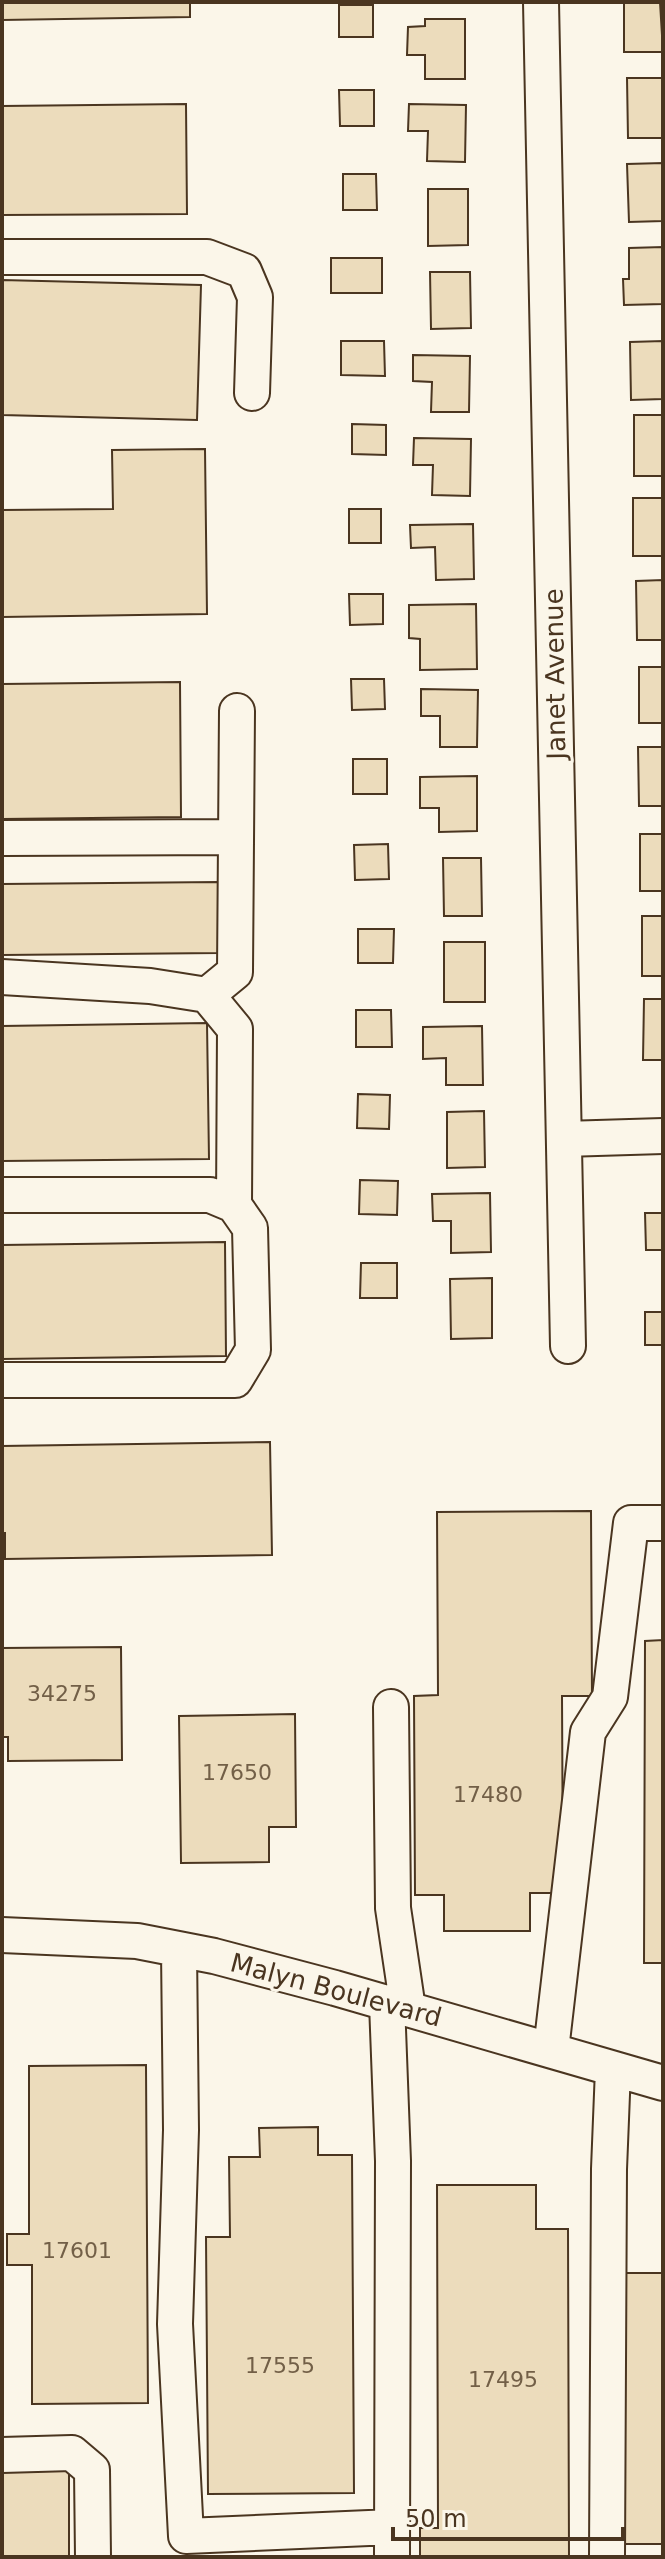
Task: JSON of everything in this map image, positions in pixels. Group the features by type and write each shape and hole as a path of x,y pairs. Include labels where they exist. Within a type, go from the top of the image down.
{"street":[{"name":"Janet Avenue","path":"541,2 568,1346"},
{"path":"2,257 207,257 244,271 255,297 252,393"},
{"path":"207,995 235,972 237,711"},
{"path":"2,838 236,837"},
{"path":"2,977 150,986 207,995 235,1029 234,1205"},
{"path":"564,1139 663,1136"},
{"path":"2,1195 210,1195 234,1205 250,1228 253,1350 235,1380 2,1380"},
{"path":"551,2050 588,1732 610,1697 631,1523 663,1523"},
{"path":"179,1950 181,2130 175,2324 186,2536 392,2542 393,2161 398,2006 393,1908 391,1707"},
{"name":"Malyn Boulevard","path":"2,1935 137,1941 229,1960 663,2083"},
{"path":"607,2557 609,2184 613,2069"},
{"path":"2,2455 72,2453 92,2470 93,2557"}],"building":[{"path":"2,2 190,2 190,17 2,20"},
{"path":"624,2 660,2 663,52 624,52"},
{"path":"339,5 373,5 373,37 339,37"},
{"path":"425,19 465,19 465,79 425,79 425,55 407,55 408,27 425,26"},
{"path":"627,78 663,78 663,138 628,138"},
{"path":"339,90 374,90 374,126 340,126"},
{"path":"186,104 187,214 2,215 2,106"},
{"path":"409,104 466,105 465,162 427,161 428,131 408,131"},
{"path":"663,163 663,221 629,222 627,164"},
{"path":"343,174 376,174 377,210 343,210"},
{"path":"428,189 468,189 468,245 428,246"},
{"path":"663,247 663,304 624,305 623,279 629,279 629,248"},
{"path":"331,258 382,258 382,293 331,293"},
{"path":"430,272 470,272 471,328 431,329"},
{"path":"2,280 201,285 197,420 2,415"},
{"path":"341,341 384,341 385,376 341,375"},
{"path":"663,341 663,399 631,400 630,342"},
{"path":"413,355 470,356 469,412 431,412 432,382 413,381"},
{"path":"634,415 663,415 663,476 634,476"},
{"path":"352,424 386,425 386,455 352,454"},
{"path":"414,438 471,439 470,496 432,495 433,465 413,465"},
{"path":"205,449 207,614 2,617 2,510 113,509 112,450"},
{"path":"633,498 663,498 663,556 633,556"},
{"path":"349,509 381,509 381,543 349,543"},
{"path":"473,524 474,579 436,580 435,547 411,548 410,525"},
{"path":"663,580 663,640 637,640 636,581"},
{"path":"349,594 383,594 383,624 350,625"},
{"path":"476,604 477,669 420,670 420,639 409,638 409,605"},
{"path":"639,667 663,667 663,723 639,723"},
{"path":"351,679 384,679 385,709 352,710"},
{"path":"180,682 181,817 2,819 2,684"},
{"path":"421,689 478,690 477,747 440,747 440,716 421,716"},
{"path":"638,747 663,747 663,806 639,806"},
{"path":"353,759 387,759 387,794 353,794"},
{"path":"477,776 477,831 439,832 439,808 420,808 420,777"},
{"path":"640,834 663,834 663,891 640,891"},
{"path":"388,844 389,879 355,880 354,845"},
{"path":"443,858 481,858 482,916 444,916"},
{"path":"218,882 219,953 2,955 2,884"},
{"path":"642,916 663,916 663,976 642,976"},
{"path":"358,929 394,929 393,963 358,963"},
{"path":"444,942 485,942 485,1002 444,1002"},
{"path":"644,999 663,999 663,1060 643,1060"},
{"path":"356,1010 391,1010 392,1047 356,1047"},
{"path":"207,1023 209,1159 2,1161 2,1026"},
{"path":"482,1026 483,1085 446,1085 446,1058 423,1059 423,1027"},
{"path":"358,1094 390,1095 389,1129 357,1128"},
{"path":"484,1111 485,1167 447,1168 447,1112"},
{"path":"360,1180 398,1181 397,1215 359,1214"},
{"path":"490,1193 491,1252 451,1253 451,1221 433,1221 432,1194"},
{"path":"645,1213 663,1213 663,1250 646,1250"},
{"path":"225,1242 226,1356 2,1359 2,1245"},
{"path":"361,1263 397,1263 397,1298 360,1298"},
{"path":"492,1278 492,1338 451,1339 450,1279"},
{"path":"645,1312 663,1312 663,1345 645,1345"},
{"path":"270,1442 272,1555 5,1559 2,1446"},
{"path":"591,1511 592,1696 562,1696 563,1893 530,1893 530,1931 444,1931 444,1895 415,1895 414,1696 438,1695 437,1512"},
{"path":"663,1640 663,1963 644,1963 645,1641"},
{"path":"121,1647 122,1760 8,1761 8,1737 2,1737 2,1648"},
{"path":"295,1714 296,1827 269,1827 269,1862 181,1863 179,1716"},
{"path":"146,2065 148,2403 32,2404 32,2265 7,2265 7,2234 29,2234 29,2066"},
{"path":"318,2127 318,2155 352,2155 354,2493 208,2494 206,2237 230,2237 229,2157 260,2157 259,2128"},
{"path":"437,2185 536,2185 536,2229 568,2229 569,2557 420,2557 420,2528 438,2528"},
{"path":"625,2273 663,2273 663,2544 625,2544"},
{"path":"2,2466 69,2466 69,2557 2,2557"}]}
